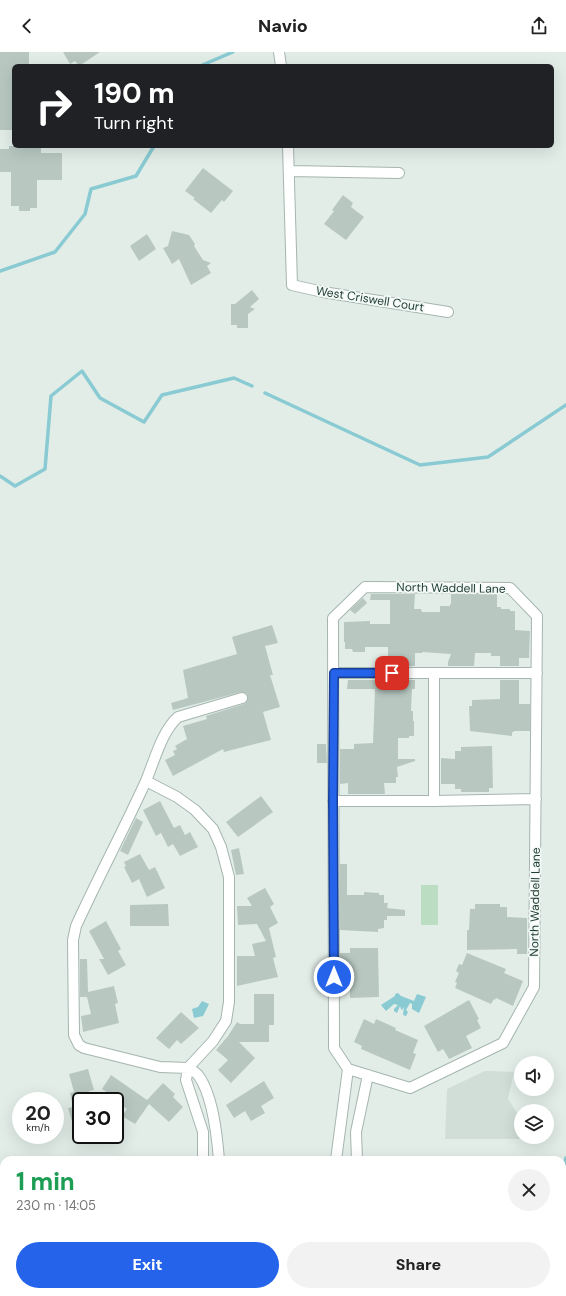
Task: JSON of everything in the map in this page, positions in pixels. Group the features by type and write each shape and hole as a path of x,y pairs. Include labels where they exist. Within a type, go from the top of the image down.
{"street":[{"path":"279,52 281,64"},
{"path":"288,148 290,171 399,173"},
{"name":"West Criswell Court","path":"290,171 292,285 323,292 448,312"},
{"name":"North Waddell Lane","path":"365,587 510,588 537,616 537,673 534,987 503,1043 410,1088 348,1068 334,1048 333,618 365,587"},
{"path":"334,673 537,673"},
{"path":"434,673 434,801"},
{"path":"191,1064 160,1067 84,1048 79,1045 74,1035 73,940 76,926 146,781 158,750 173,722 178,717 242,698"},
{"path":"146,781 177,797 195,810 213,829 221,847 229,878 229,1002 226,1021 213,1041 191,1064 186,1080 203,1132 203,1156"},
{"path":"333,800 434,801 536,799"},
{"path":"191,1064 198,1074 207,1093 216,1126 219,1156"},
{"path":"337,1156 348,1068"},
{"path":"357,1156 356,1132 368,1075"}],"shaded area":[{"path":"485,1071 514,1072 508,1099 514,1108 514,1139 445,1139 447,1089"}],"green space":[{"path":"421,885 438,885 438,925 421,925"}],"water":[{"path":"398,993 401,996 414,1001 417,994 426,997 419,1013 412,1009 412,1004 410,1003 406,1010 408,1012 406,1016 403,1015 404,1007 402,1010 400,1006 397,1013 394,1011 398,1005 394,1004 386,1011 381,1005"},
{"path":"202,1001 209,1004 203,1016 194,1018 192,1009 198,1007"}],"building":[{"path":"0,52 29,52 29,64 12,64 12,130 0,130"},
{"path":"63,52 100,52 82,64 77,64 75,61 70,64"},
{"path":"9,146 12,146 12,148 41,148 41,153 62,153 62,180 37,180 37,208 30,208 30,211 19,211 19,206 11,206 11,172 0,172 0,149 9,149"},
{"path":"203,168 233,191 224,202 222,200 211,213 185,191"},
{"path":"343,195 353,203 351,207 364,217 346,240 324,224 334,211 332,210"},
{"path":"172,231 189,235 203,260 211,263 207,266 211,273 191,285 179,259 172,264 163,248 168,246"},
{"path":"147,234 156,249 139,261 130,246"},
{"path":"252,290 259,299 250,307 255,309 248,314 248,328 237,328 237,325 231,325 231,304 235,304"},
{"path":"371,594 415,594 414,609 421,609 422,612 440,612 440,606 450,606 451,594 497,594 497,607 515,611 515,630 530,631 529,658 519,658 519,666 500,666 500,656 491,656 491,653 475,653 474,666 448,666 451,654 422,652 415,653 415,666 388,666 388,647 365,647 365,652 353,652 352,649 345,649 344,622 370,621 370,624 390,624 390,600 370,600"},
{"path":"363,598 367,603 355,614 350,610"},
{"path":"272,625 278,643 265,646 273,675 270,675 280,707 263,712 271,740 224,752 223,749 173,776 165,760 175,755 173,751 177,749 175,746 187,739 183,726 207,719 206,716 244,704 248,699 247,694 241,692 173,710 171,703 188,698 183,670 237,654 232,637"},
{"path":"348,680 415,680 415,689 412,689 411,711 413,711 414,736 409,736 409,738 398,738 398,759 415,759 415,761 397,767 398,777 396,777 396,783 384,783 385,794 348,794 348,783 340,784 340,749 354,749 354,744 373,743 375,689 347,689"},
{"path":"500,680 519,680 519,704 530,704 530,731 514,731 512,732 512,736 470,731 469,706 472,706 472,700 500,699"},
{"path":"317,744 326,744 327,763 317,763"},
{"path":"492,746 493,788 489,788 489,792 461,792 461,789 455,789 455,784 441,784 441,758 455,759 455,751 461,751 461,747"},
{"path":"261,796 273,812 238,837 226,822"},
{"path":"160,801 174,828 180,825 185,835 190,832 198,847 180,856 173,844 168,847 161,833 156,836 143,810"},
{"path":"136,818 143,822 128,855 120,851"},
{"path":"239,848 244,874 236,875 231,850"},
{"path":"140,854 149,870 155,867 165,888 147,897 139,879 132,883 124,867 126,866 124,862"},
{"path":"340,864 347,864 347,895 364,895 364,892 379,893 379,895 384,895 384,903 388,903 387,908 405,910 405,916 387,916 387,920 384,920 384,928 378,929 378,932 340,930"},
{"path":"265,888 274,904 270,907 278,923 269,928 276,957 273,958 278,977 237,986 237,956 255,956 252,944 266,941 257,924 238,925 237,906 252,906 247,898"},
{"path":"168,904 169,926 130,926 130,905"},
{"path":"475,904 500,904 500,907 507,907 507,917 527,918 527,954 517,954 517,949 467,950 467,930 469,930 470,909 475,909"},
{"path":"106,921 121,949 118,951 126,965 108,975 99,959 104,959 89,931"},
{"path":"350,948 378,948 379,997 350,998 350,989 340,989 340,953 350,953"},
{"path":"467,953 506,969 504,973 523,981 513,1006 496,998 491,1004 455,988 457,983 455,982 459,973 456,971 459,964 462,965"},
{"path":"80,959 87,959 88,992 114,986 118,1003 115,1004 119,1023 83,1032 81,1016 91,1014 87,997 80,997"},
{"path":"254,994 274,994 274,1025 269,1025 269,1042 239,1042 255,1058 231,1083 218,1070 228,1060 216,1050 237,1022 240,1024 254,1024"},
{"path":"469,1000 479,1019 477,1020 481,1028 466,1036 472,1048 449,1059 443,1049 438,1052 424,1026"},
{"path":"181,1012 199,1028 181,1044 177,1040 169,1049 156,1038"},
{"path":"364,1019 374,1024 376,1019 396,1028 395,1030 418,1040 413,1053 416,1054 410,1070 361,1049 362,1046 354,1042"},
{"path":"88,1069 94,1090 89,1092 74,1092 69,1074"},
{"path":"111,1075 147,1100 163,1083 175,1094 173,1097 183,1107 169,1122 149,1104 135,1124 124,1117 124,1113 127,1109 124,1107 124,1092 107,1092 102,1089"},
{"path":"264,1081 274,1098 261,1106 265,1113 251,1121 245,1111 234,1118 226,1105"},
{"path":"72,1107 72,1122 68,1108"}],"waterway":[{"path":"205,64 233,52"},
{"path":"0,271 55,252 85,214 91,189 136,176 153,148"},
{"path":"0,476 15,486 45,469 51,396 82,371 100,398 144,422 162,395 234,378 252,386"},
{"path":"265,393 420,465 488,457 566,405"}],"route":[{"path":"334,977 334,673 392,673"}]}
